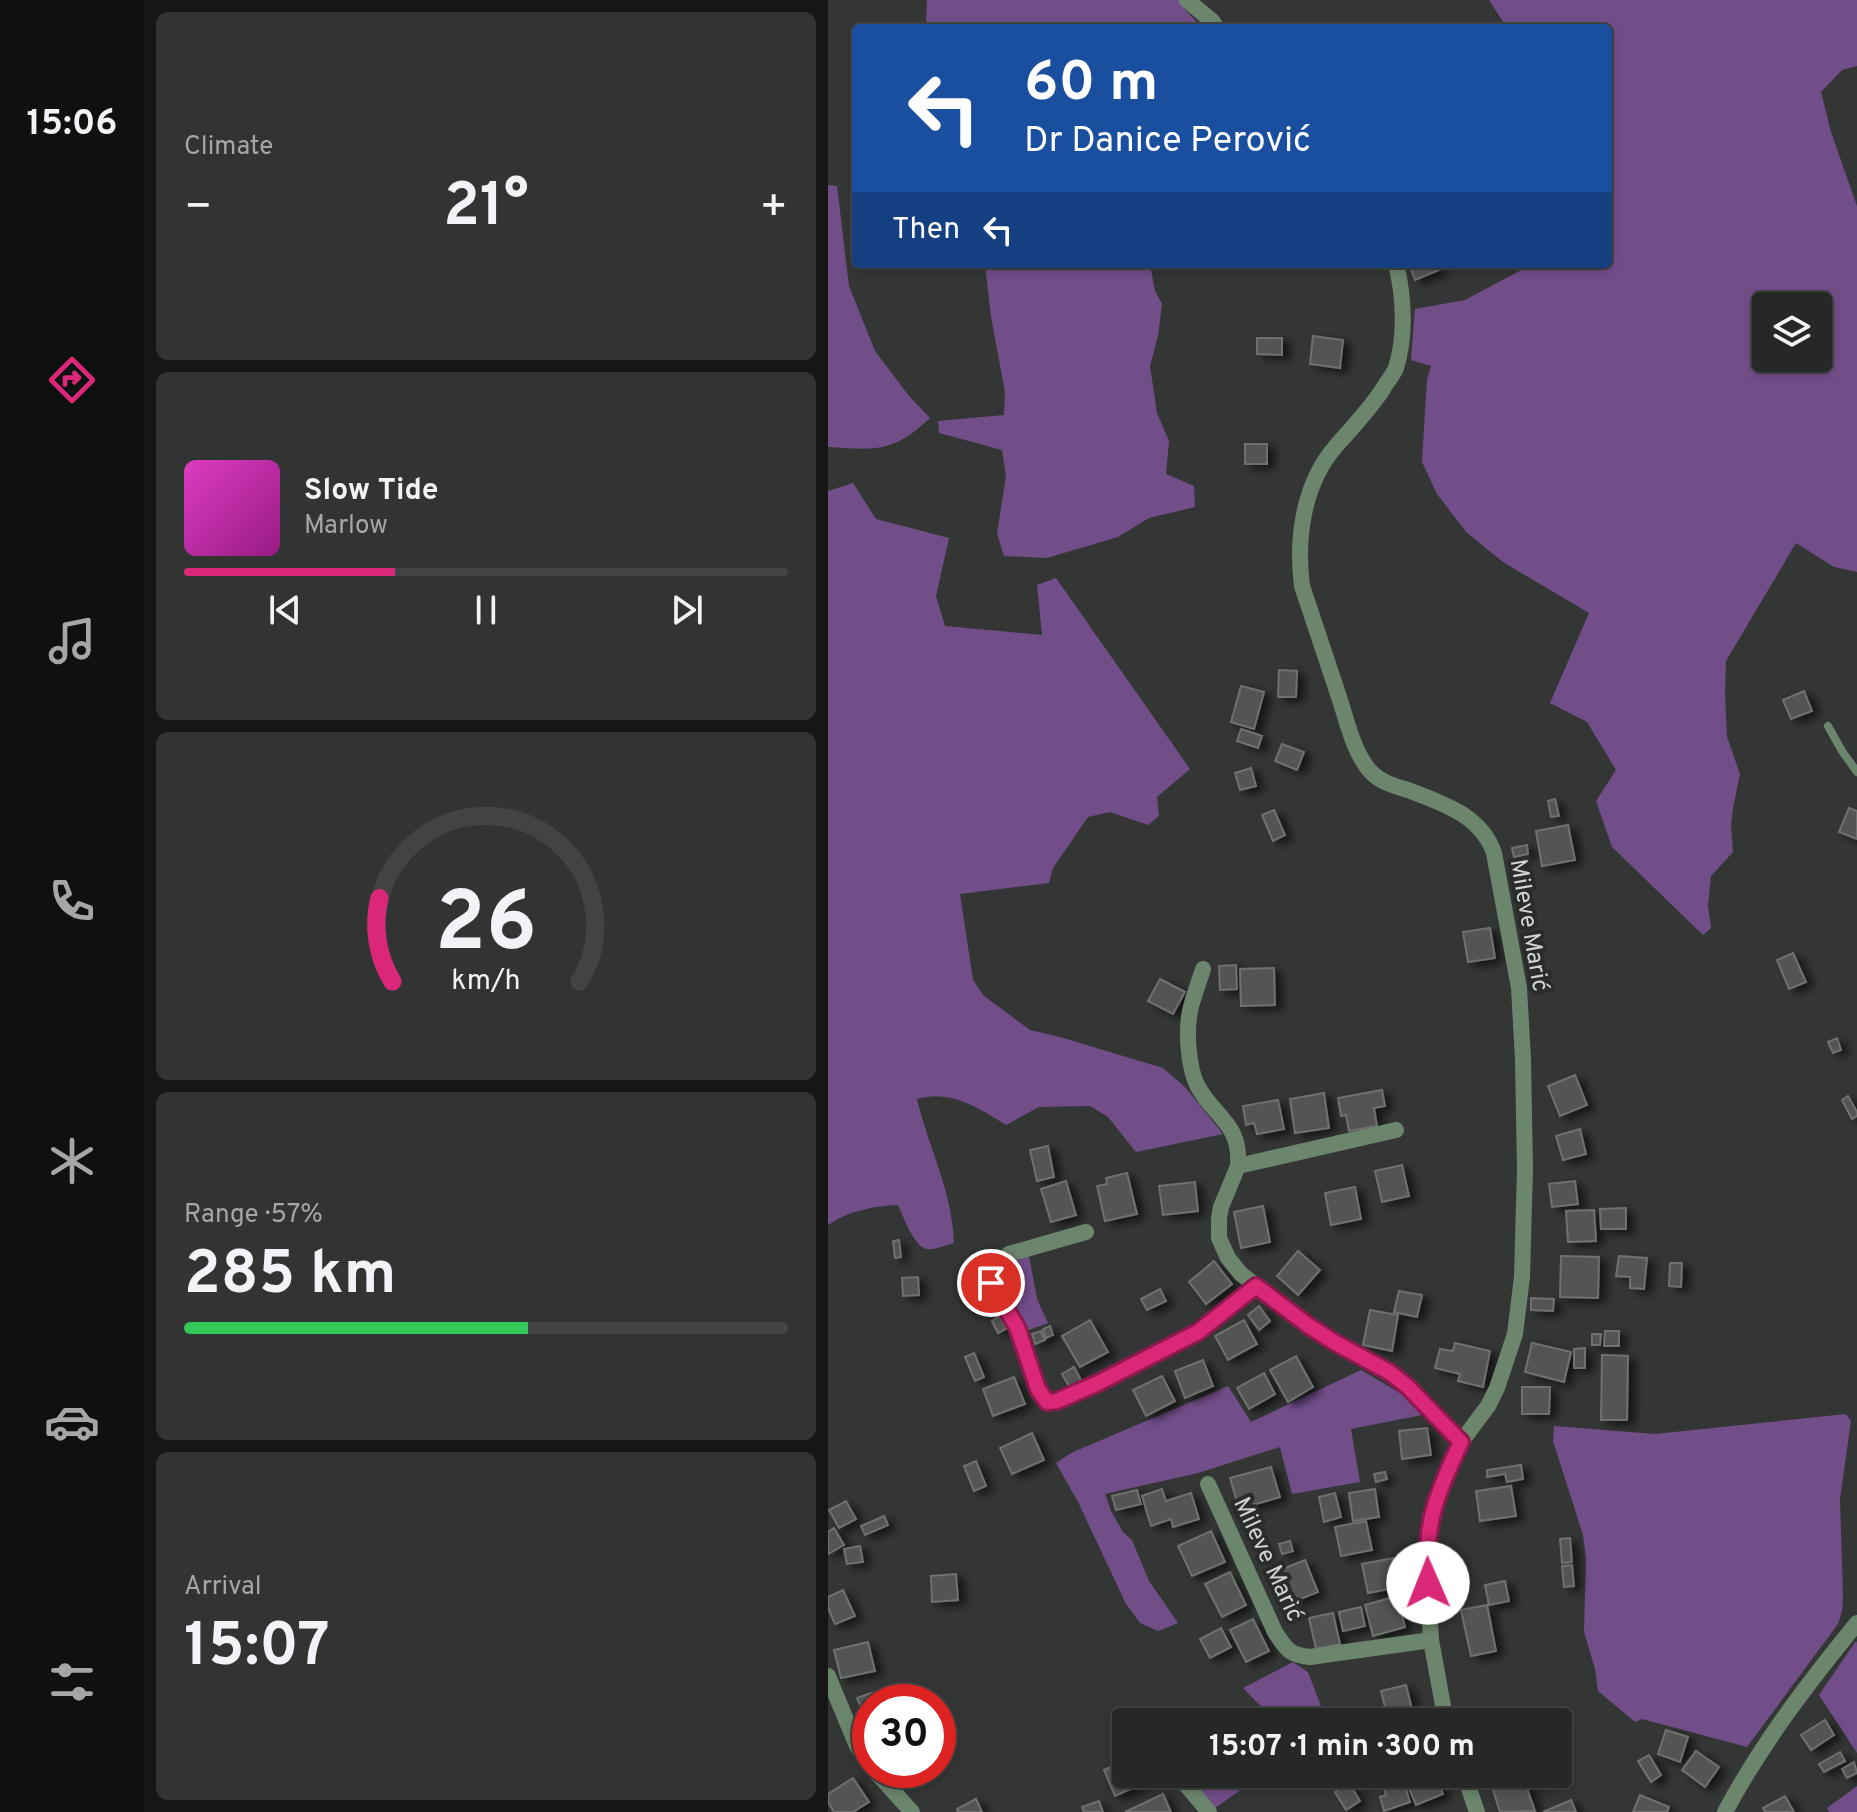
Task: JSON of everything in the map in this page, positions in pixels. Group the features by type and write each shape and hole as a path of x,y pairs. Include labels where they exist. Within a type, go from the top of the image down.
{"street":[{"path":"1187,0 1214,24"},
{"name":"Mileve Marić","path":"1397,268 1403,328 1395,370 1367,413 1333,450 1320,471 1308,497 1303,518 1299,564 1302,586 1364,763 1380,779 1459,811 1472,820 1490,842 1519,988 1525,1169 1522,1277 1515,1334 1497,1388 1488,1406 1461,1442 1443,1479 1430,1516 1426,1554 1431,1640 1443,1708"},
{"path":"1203,969 1189,1012 1190,1061 1198,1085 1227,1123 1237,1142 1238,1166 1219,1218 1219,1238 1228,1258 1241,1274 1309,1326 1389,1372 1407,1386 1461,1442"},
{"path":"1238,1166 1396,1130"},
{"path":"1086,1232 1009,1254 996,1264 991,1273 991,1283 1017,1327 1038,1389 1047,1402 1057,1401 1098,1383 1198,1332 1256,1286"},
{"name":"Mileve Marić","path":"1208,1484 1275,1632 1290,1652 1310,1657 1431,1640"},
{"path":"1725,1812 1783,1717 1857,1623"},
{"path":"828,1676 852,1734"},
{"path":"890,1788 912,1812"},
{"path":"1189,1788 1209,1812"},
{"path":"1469,1788 1477,1812"}],"lane":[{"path":"1828,726 1857,772"}],"shaded area":[{"path":"927,0 1182,0 1182,6 1198,24 926,24"},
{"path":"1489,0 1857,0 1857,66 1842,70 1821,92 1831,132 1857,206 1857,572 1834,567 1796,543 1726,661 1727,737 1740,774 1731,825 1733,852 1711,876 1708,906 1711,928 1703,935 1612,847 1596,801 1616,770 1587,722 1550,703 1589,613 1503,562 1466,532 1437,494 1422,462 1427,379 1431,366 1411,360 1415,309 1465,300 1525,268 1612,268 1612,24 1504,24"},
{"path":"828,185 837,186 849,286 875,351 930,418 905,438 883,447 828,447"},
{"path":"985,268 1151,268 1155,291 1162,304 1150,366 1157,413 1169,441 1166,474 1194,486 1195,507 1149,518 1118,537 1047,558 1004,556 997,534 1006,476 1002,450 939,433 938,421 1004,415 1005,392"},
{"path":"853,483 876,519 949,538 936,596 945,626 1042,635 1037,585 1056,578 1190,769 1157,797 1159,816 1148,825 1110,812 1088,817 1053,868 1049,883 960,894 973,980 984,996 1030,1030 1163,1068 1186,1088 1223,1134 1136,1152 1108,1117 1090,1106 1039,1107 1006,1125 953,1098 917,1099 945,1187 954,1243 930,1249 922,1247 913,1237 898,1205 862,1210 828,1225 828,491"},
{"path":"1029,1256 1037,1299 1048,1323 1026,1331 999,1282 1005,1268"},
{"path":"1361,1370 1403,1395 1422,1415 1351,1429 1360,1482 1292,1494 1280,1447 1198,1473 1105,1494 1123,1532 1132,1540 1149,1581 1178,1623 1158,1631 1140,1623 1126,1604 1056,1463 1071,1453 1228,1386 1251,1422"},
{"path":"1846,1414 1851,1421 1840,1499 1843,1596 1838,1624 1747,1747 1642,1719 1635,1722 1598,1691 1584,1632 1586,1559 1583,1535 1553,1441 1554,1426 1655,1434"},
{"path":"1857,1643 1857,1753 1819,1695"},
{"path":"1293,1662 1308,1672 1322,1708 1262,1708 1243,1688"},
{"path":"1857,1786 1857,1812 1829,1812 1827,1808"},
{"path":"1198,1788 1243,1788 1215,1808"}],"building":[{"path":"1410,268 1438,268 1439,270 1415,280"},
{"path":"1313,336 1343,340 1340,368 1310,364"},
{"path":"1257,338 1282,338 1282,355 1257,354"},
{"path":"1245,444 1267,444 1267,464 1245,464"},
{"path":"1279,670 1297,671 1296,697 1278,697"},
{"path":"1241,686 1264,692 1254,729 1231,722"},
{"path":"1804,691 1812,711 1791,719 1783,700"},
{"path":"1241,729 1262,736 1258,748 1237,741"},
{"path":"1282,744 1304,752 1297,770 1275,761"},
{"path":"1251,768 1256,786 1240,790 1235,773"},
{"path":"1555,799 1559,816 1551,817 1548,801"},
{"path":"1849,808 1857,811 1857,839 1839,832"},
{"path":"1274,810 1285,835 1273,841 1262,815"},
{"path":"1568,825 1575,860 1542,866 1536,831"},
{"path":"1527,845 1528,854 1514,857 1512,848"},
{"path":"1490,928 1495,958 1468,962 1463,932"},
{"path":"1793,953 1806,982 1789,989 1777,960"},
{"path":"1236,965 1237,989 1220,990 1219,966"},
{"path":"1274,968 1275,1005 1241,1006 1240,969"},
{"path":"1160,979 1185,992 1173,1014 1148,1001"},
{"path":"1837,1038 1841,1050 1833,1053 1828,1042"},
{"path":"1575,1075 1587,1105 1560,1116 1548,1086"},
{"path":"1382,1090 1385,1106 1374,1108 1377,1126 1349,1131 1346,1115 1341,1116 1338,1098"},
{"path":"1324,1093 1329,1128 1295,1133 1290,1099"},
{"path":"1848,1096 1857,1112 1852,1119 1842,1100"},
{"path":"1278,1100 1284,1129 1257,1134 1254,1123 1246,1125 1243,1106"},
{"path":"1580,1129 1586,1154 1563,1160 1556,1136"},
{"path":"1048,1146 1054,1177 1037,1181 1030,1150"},
{"path":"1402,1165 1409,1196 1382,1202 1375,1171"},
{"path":"1127,1173 1137,1214 1105,1221 1097,1186 1107,1184 1106,1178"},
{"path":"1066,1181 1076,1215 1051,1222 1041,1189"},
{"path":"1575,1181 1578,1204 1552,1207 1549,1184"},
{"path":"1195,1182 1198,1211 1163,1215 1159,1186"},
{"path":"1355,1187 1361,1219 1331,1225 1325,1193"},
{"path":"1263,1206 1270,1242 1241,1248 1234,1212"},
{"path":"1626,1208 1626,1229 1601,1229 1600,1209"},
{"path":"1594,1210 1596,1241 1568,1242 1566,1211"},
{"path":"899,1240 901,1257 895,1258 893,1241"},
{"path":"1298,1251 1320,1270 1298,1295 1277,1276"},
{"path":"1561,1256 1599,1257 1598,1298 1560,1297"},
{"path":"1619,1256 1647,1258 1644,1289 1630,1288 1630,1277 1616,1276"},
{"path":"1214,1261 1232,1284 1206,1304 1189,1282"},
{"path":"1670,1263 1682,1263 1681,1287 1669,1286"},
{"path":"918,1277 919,1295 903,1296 902,1278"},
{"path":"1160,1289 1166,1301 1147,1310 1141,1299"},
{"path":"1399,1291 1422,1295 1417,1317 1394,1312"},
{"path":"1531,1298 1554,1299 1553,1311 1531,1310"},
{"path":"1259,1306 1270,1321 1259,1330 1248,1315"},
{"path":"1370,1310 1398,1315 1392,1351 1363,1345"},
{"path":"1000,1316 1007,1328 998,1333 992,1321"},
{"path":"1090,1320 1108,1352 1080,1367 1062,1336"},
{"path":"1244,1320 1257,1344 1228,1360 1215,1336"},
{"path":"1050,1326 1053,1335 1046,1338 1043,1329"},
{"path":"1041,1331 1045,1340 1035,1344 1032,1334"},
{"path":"1605,1331 1619,1331 1619,1346 1604,1346"},
{"path":"1592,1334 1601,1334 1600,1345 1592,1345"},
{"path":"1455,1343 1490,1351 1483,1387 1458,1381 1460,1374 1435,1368 1440,1349 1453,1351"},
{"path":"1532,1343 1571,1352 1564,1382 1525,1372"},
{"path":"1585,1348 1585,1368 1574,1368 1574,1349"},
{"path":"974,1353 984,1377 975,1381 965,1357"},
{"path":"1602,1355 1628,1356 1627,1420 1601,1420"},
{"path":"1296,1356 1313,1387 1288,1402 1270,1370"},
{"path":"1203,1360 1213,1386 1185,1398 1175,1371"},
{"path":"1074,1367 1082,1382 1070,1388 1062,1374"},
{"path":"1264,1373 1275,1394 1249,1409 1237,1388"},
{"path":"1162,1376 1175,1401 1146,1416 1133,1390"},
{"path":"1014,1377 1025,1404 993,1416 983,1389"},
{"path":"1522,1387 1550,1387 1549,1414 1522,1414"},
{"path":"1427,1428 1431,1455 1402,1459 1399,1431"},
{"path":"1032,1433 1044,1460 1012,1474 1000,1448"},
{"path":"976,1461 986,1486 974,1491 964,1466"},
{"path":"1521,1465 1523,1479 1507,1482 1505,1474 1487,1477 1487,1470"},
{"path":"1271,1467 1280,1497 1239,1509 1230,1478"},
{"path":"1385,1472 1387,1479 1376,1482 1374,1474"},
{"path":"1511,1486 1516,1516 1480,1521 1476,1491"},
{"path":"1162,1489 1166,1501 1191,1493 1199,1519 1173,1527 1171,1519 1151,1526 1142,1496"},
{"path":"1375,1489 1379,1517 1353,1521 1349,1493"},
{"path":"1137,1490 1141,1504 1116,1510 1112,1496"},
{"path":"1335,1493 1341,1517 1324,1522 1319,1497"},
{"path":"846,1501 856,1519 839,1528 829,1510"},
{"path":"884,1516 888,1525 865,1535 861,1526"},
{"path":"1366,1521 1372,1550 1341,1556 1335,1527"},
{"path":"834,1528 844,1545 828,1554 828,1532"},
{"path":"1211,1531 1225,1562 1192,1576 1178,1546"},
{"path":"1570,1538 1572,1562 1562,1563 1560,1539"},
{"path":"1290,1541 1293,1551 1282,1554 1279,1544"},
{"path":"860,1546 863,1562 847,1564 844,1549"},
{"path":"1394,1558 1400,1587 1368,1593 1362,1564"},
{"path":"1305,1560 1318,1592 1288,1604 1275,1572"},
{"path":"1572,1565 1574,1586 1564,1587 1562,1566"},
{"path":"1230,1572 1246,1605 1222,1617 1205,1584"},
{"path":"956,1574 958,1600 932,1602 931,1576"},
{"path":"1505,1581 1509,1601 1489,1605 1485,1585"},
{"path":"843,1590 855,1616 835,1624 828,1608 828,1597"},
{"path":"1397,1596 1405,1627 1373,1636 1365,1605"},
{"path":"1487,1605 1496,1651 1471,1656 1461,1610"},
{"path":"1361,1607 1365,1626 1343,1631 1339,1612"},
{"path":"1333,1613 1340,1644 1316,1649 1309,1618"},
{"path":"1253,1619 1269,1651 1246,1662 1230,1630"},
{"path":"1221,1628 1231,1647 1210,1658 1200,1639"},
{"path":"868,1642 875,1671 841,1678 834,1650"},
{"path":"1406,1685 1412,1708 1385,1708 1381,1691"},
{"path":"1825,1720 1834,1735 1811,1750 1801,1735"},
{"path":"1666,1730 1688,1737 1680,1762 1658,1754"},
{"path":"1696,1751 1719,1767 1705,1787 1682,1770"},
{"path":"1840,1752 1845,1761 1824,1772 1819,1764"},
{"path":"1649,1755 1661,1775 1651,1782 1638,1761"},
{"path":"1854,1762 1857,1773 1847,1778 1842,1769"},
{"path":"1112,1766 1112,1788 1133,1788 1115,1796 1104,1770"},
{"path":"852,1779 852,1788 860,1788 869,1802 853,1812 834,1812 828,1802 828,1794"},
{"path":"1341,1788 1352,1788 1360,1801 1346,1810 1335,1792"},
{"path":"1384,1788 1406,1788 1410,1802 1384,1811 1380,1797 1386,1795"},
{"path":"1409,1788 1441,1788 1443,1794 1416,1805"},
{"path":"1527,1788 1535,1811 1500,1812 1493,1790"},
{"path":"1163,1794 1171,1812 1125,1812"},
{"path":"1640,1795 1669,1807 1667,1812 1633,1812"},
{"path":"1785,1796 1794,1812 1765,1812 1763,1808"},
{"path":"976,1799 982,1812 958,1812 957,1809"},
{"path":"1571,1800 1576,1812 1543,1812"},
{"path":"1099,1801 1103,1812 1084,1812 1082,1807"}],"route":[{"path":"991,1283 1017,1327 1038,1389 1047,1402 1057,1401 1098,1383 1179,1343 1217,1319 1256,1286 1309,1326 1389,1372 1407,1386 1461,1442 1430,1516 1426,1554 1428,1583"}]}
